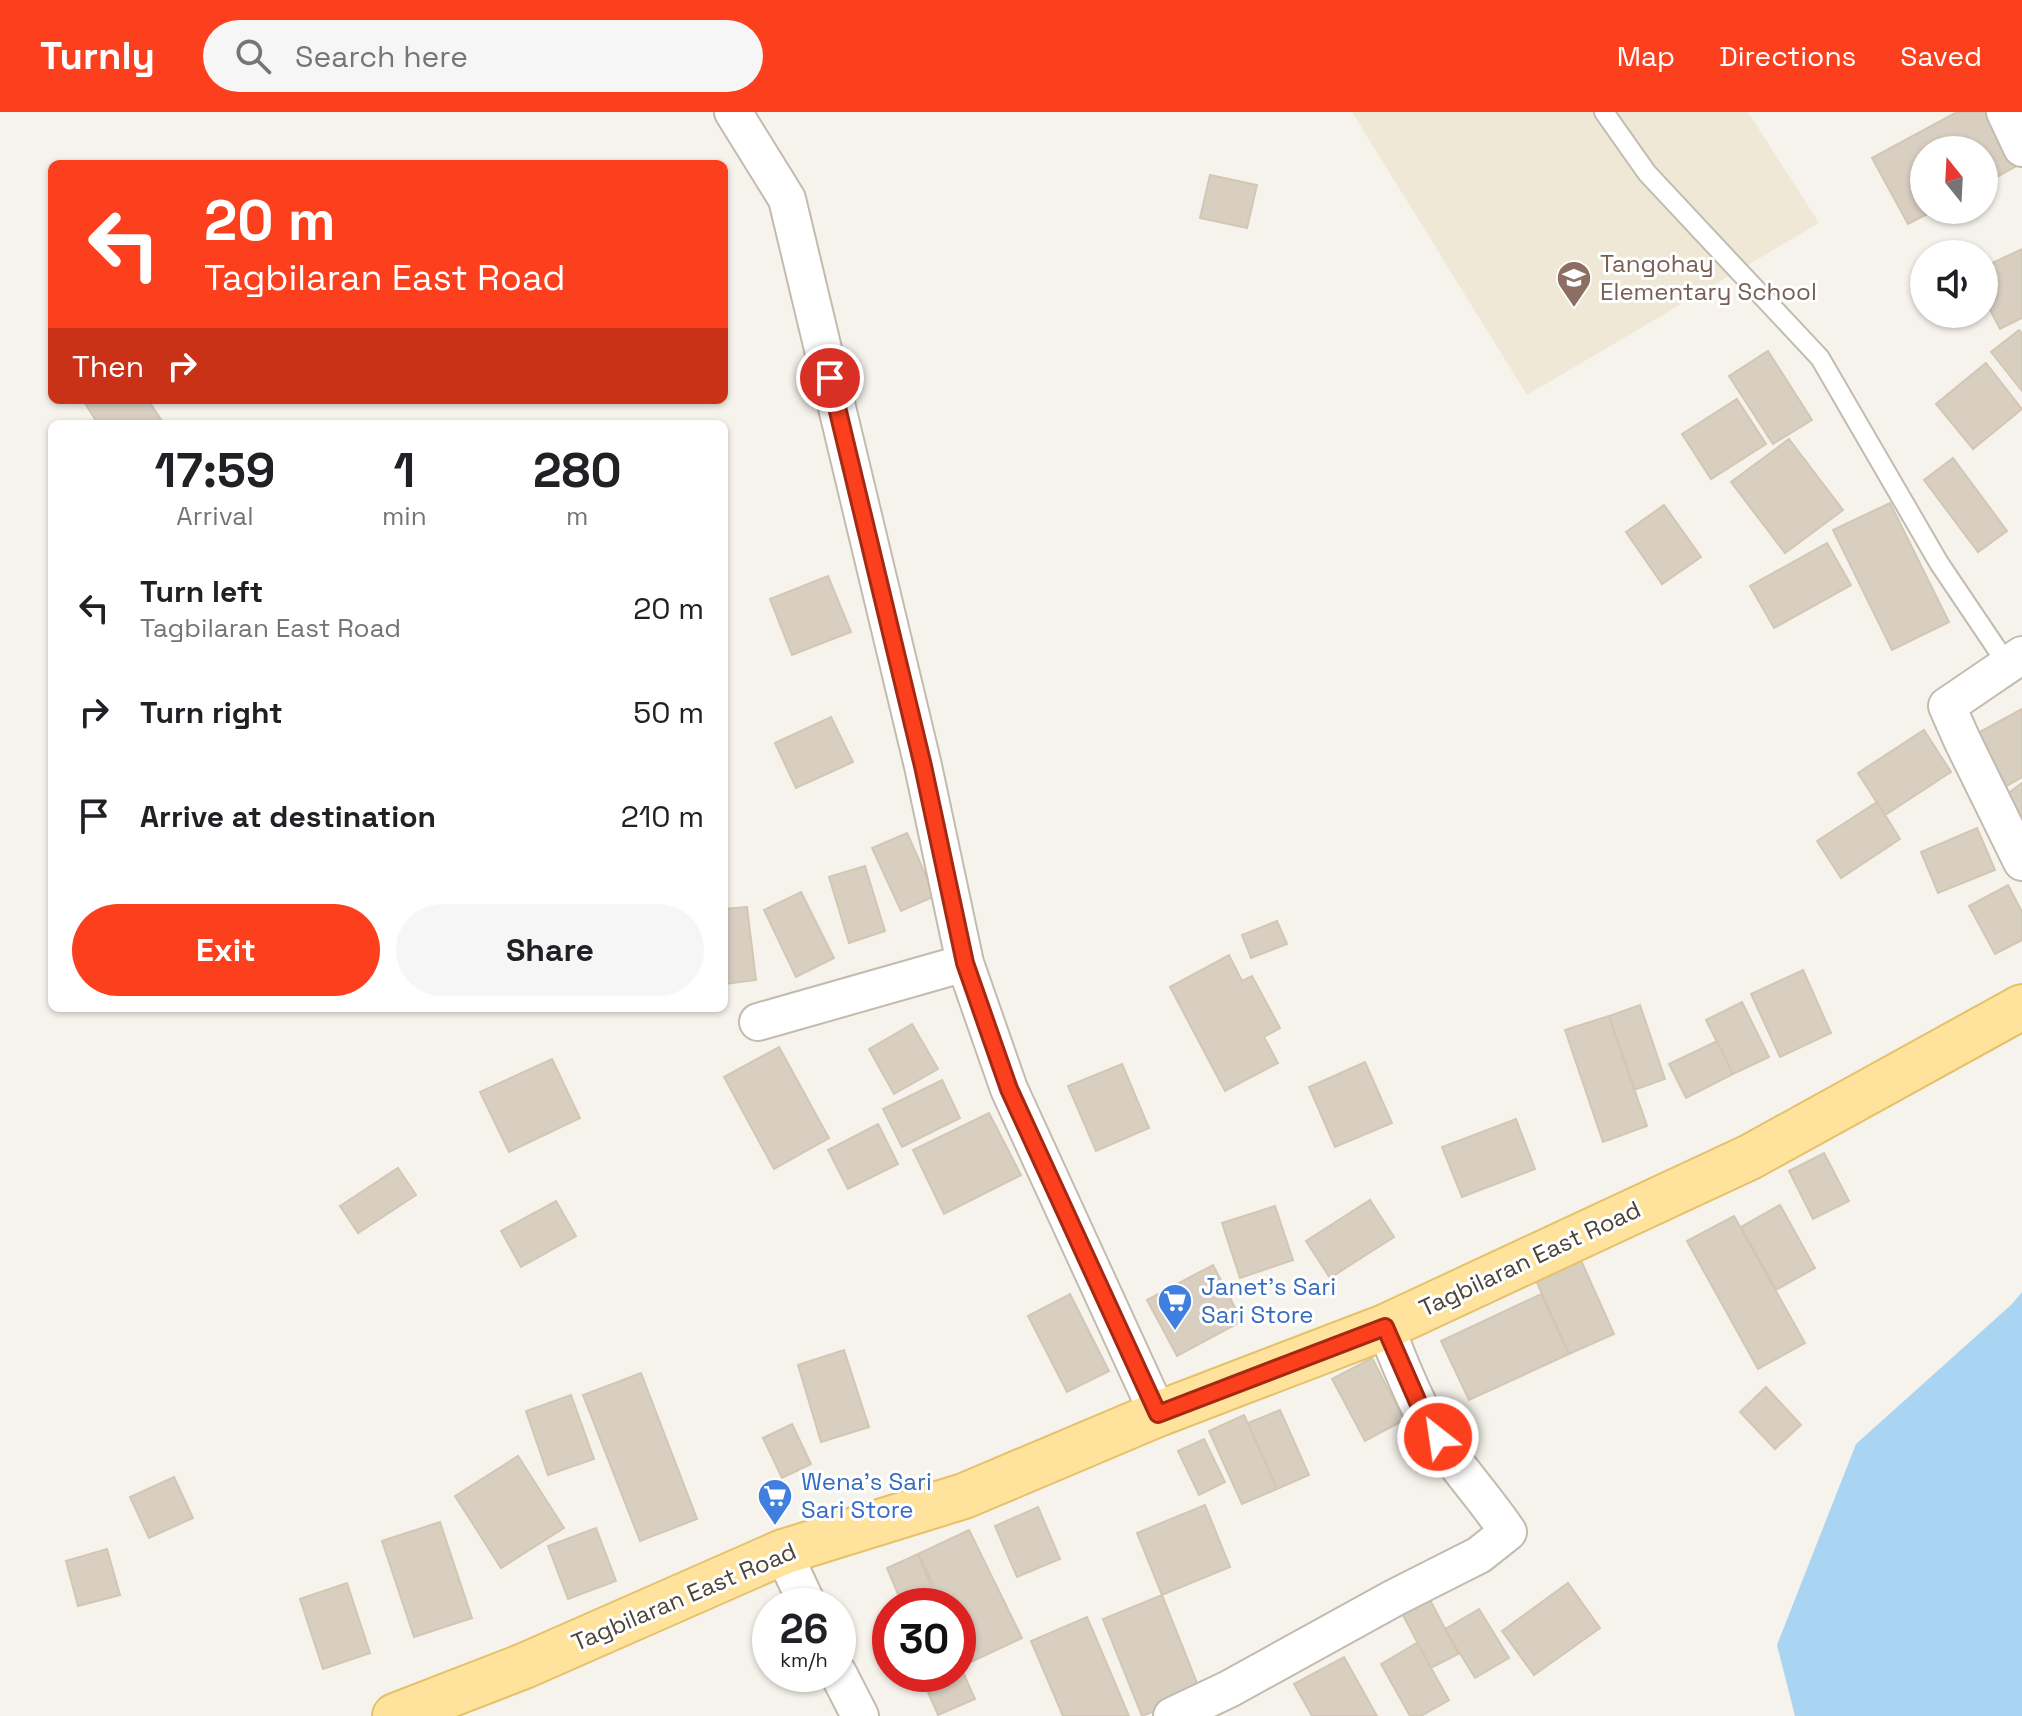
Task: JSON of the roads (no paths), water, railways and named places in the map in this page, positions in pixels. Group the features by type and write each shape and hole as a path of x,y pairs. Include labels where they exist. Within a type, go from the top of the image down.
{"main road":[{"name":"Tagbilaran East Road","path":"395,1716 524,1666 783,1552 964,1496 1158,1414 1385,1327 1750,1157 2022,1007"}],"street":[{"path":"733,112 787,199 923,766 965,963 1009,1089 1158,1414"},
{"path":"2005,112 2022,148"},
{"path":"2017,668 1947,706 2022,862"},
{"path":"758,1022 965,963"},
{"path":"1172,1716 1229,1689 1479,1555 1508,1532 1492,1507 1452,1459 1424,1416 1385,1327"},
{"path":"783,1552 800,1588"},
{"path":"848,1692 860,1716"}],"lane":[{"path":"1604,112 1647,173 1820,358 1939,563 2017,668"}],"water":[{"path":"2022,1292 2022,1716 1795,1716 1777,1645 1856,1444"}],"place":[{"name":"Tangohay Elementary School","path":"1574,309"},
{"name":"Janet's Sari Sari Store","path":"1175,1332"},
{"name":"Wena's Sari Sari Store","path":"775,1527"}]}
